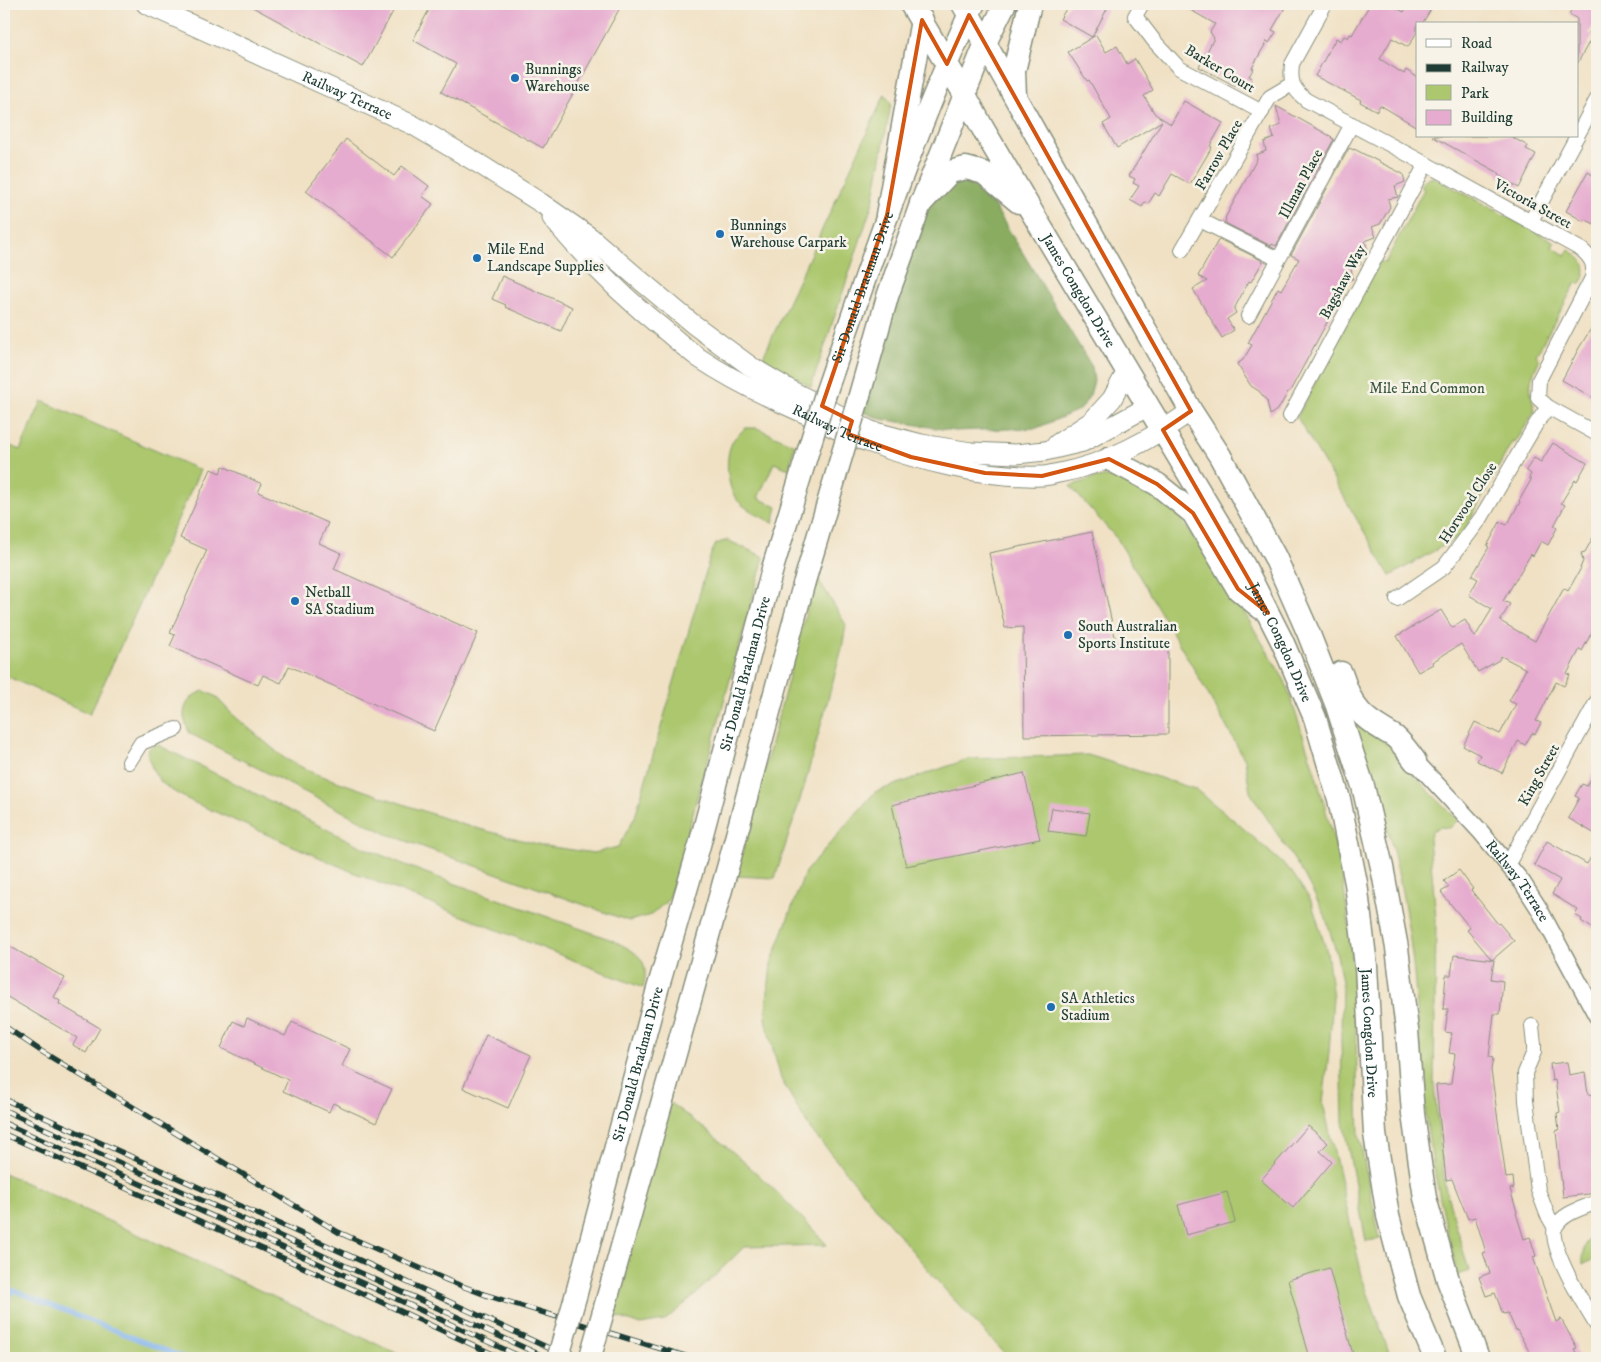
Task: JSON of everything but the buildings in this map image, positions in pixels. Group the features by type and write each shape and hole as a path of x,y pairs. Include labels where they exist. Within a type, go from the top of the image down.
{"highway":[{"path":"1015,98 1014,70 1030,4"},
{"name":"James Congdon Drive","path":"969,8 985,44 1015,98 1275,556 1337,706 1365,795 1382,867 1397,948 1407,1030 1413,1114 1425,1198 1448,1280 1478,1358"},
{"name":"James Congdon Drive","path":"916,12 1033,214 1244,566 1282,641 1314,718 1339,799 1356,883 1366,966 1374,1134 1388,1216 1410,1296 1435,1358"},
{"path":"887,215 916,12"},
{"path":"921,203 950,172 966,168 984,173 1033,214"},
{"path":"1149,406 1186,401"},
{"path":"1109,459 1157,484 1192,513 1238,588 1268,613"},
{"path":"1288,585 1317,613 1355,706 1368,719 1402,744 1415,761"}],"main road":[{"name":"Railway Terrace","path":"146,4 413,125 481,165 590,238 686,318 750,366 792,391 871,431 921,444 971,452 1016,454 1045,451 1083,442 1149,406"},
{"name":"Sir Donald Bradman Drive","path":"590,1358 730,858 804,583 888,295 921,203 964,93 1005,4"},
{"name":"Sir Donald Bradman Drive","path":"558,1358 657,991 699,847 773,567 826,392 887,215 969,8"},
{"name":"Railway Terrace","path":"540,203 575,247 596,268 646,315 699,358 784,405 857,438 910,456 985,473 1042,476 1074,470 1109,459 1163,430 1186,401"},
{"path":"1045,451 1092,421 1112,400 1127,371"}],"street":[{"name":"Barker Court","path":"1142,4 1135,16 1155,42 1179,68 1262,112"},
{"path":"1292,84 1292,64 1325,4"},
{"name":"Farrow Place","path":"1182,250 1270,97 1292,84"},
{"name":"Victoria Street","path":"1292,84 1306,100 1531,221 1582,250 1590,257 1594,268 1592,278 1539,380 1538,398 1548,407"},
{"path":"1578,134 1597,99"},
{"name":"Illman Place","path":"1248,316 1352,124"},
{"path":"1531,221 1576,138"},
{"name":"Bagshaw Way","path":"1290,416 1426,164"},
{"path":"1200,220 1278,259"},
{"path":"1548,407 1597,434"},
{"name":"Horwood Close","path":"1397,599 1444,567 1481,518 1548,407"},
{"name":"King Street","path":"1508,864 1597,701"},
{"path":"128,762 141,743 176,729"},
{"name":"Railway Terrace","path":"1415,761 1480,831 1522,882 1538,907 1597,1016"},
{"path":"1532,1026 1534,1052 1525,1073 1526,1101 1538,1190 1547,1214 1555,1228"},
{"path":"1597,1202 1568,1214 1555,1228 1554,1236 1556,1246 1575,1290 1597,1326"}],"highlighted area":[{"path":"969,15 1191,411 1163,430 1268,613 1238,589 1193,513 1157,484 1109,459 1042,476 985,473 911,457 848,434 852,421 822,406 887,215 922,20 947,64"}],"green space":[{"path":"885,94 891,104 873,202 811,387 763,357"},
{"name":"Mile End Common","path":"1433,177 1555,242 1552,247 1565,255 1569,250 1584,264 1585,273 1581,284 1576,283 1536,355 1540,359 1533,374 1531,385 1535,411 1515,443 1512,442 1462,535 1390,576 1297,417 1380,261 1385,263 1424,189 1421,187 1424,180"},
{"path":"964,178 981,184 1092,367 1094,381 1090,395 1081,409 1037,428 954,431 881,419 862,412 926,207 950,184"},
{"path":"42,401 200,470 90,714 4,675 4,443 20,450"},
{"path":"745,428 757,428 795,445 789,469 774,463 758,498 777,507 773,523 741,504 730,487 728,461 731,445"},
{"path":"1116,476 1144,485 1166,502 1181,519 1235,597 1285,681 1315,772 1340,861 1351,940 1359,1136 1380,1239 1366,1241 1343,1122 1342,982 1337,955 1325,915 1304,875 1250,792 1245,760 1118,540 1070,486 1094,478"},
{"path":"727,540 764,557 669,899 651,915 629,921 387,834 189,733 184,718 185,707 192,697 204,691 215,696 232,714 284,758 313,773 464,825 545,846 594,853 618,847 635,817 711,554 716,544"},
{"path":"816,575 846,625 842,648 804,787 775,878 736,876"},
{"path":"1368,723 1395,741 1408,770 1458,820 1450,828 1440,827 1433,830 1429,839 1436,918 1434,1086 1445,1187 1469,1271 1457,1275 1427,1126 1414,977 1403,898 1391,841 1355,729"},
{"path":"156,744 362,847 420,871 621,944 640,957 643,963 645,978 643,988 362,876 195,803 170,789 158,778 153,770 147,750"},
{"name":"SA Athletics Stadium","path":"1088,755 1195,789 1234,820 1291,871 1311,901 1327,952 1333,997 1323,1103 1363,1280 1391,1358 1009,1358 946,1291 810,1129 781,1079 765,1019 771,964 805,872 875,792 968,759"},
{"path":"670,1103 752,1169 791,1206 827,1245 744,1247 694,1296 664,1321 640,1325 610,1314"},
{"path":"4,1173 407,1358 4,1358"},
{"path":"1597,1228 1597,1257 1583,1265 1586,1245 1590,1236"}],"waterway":[{"path":"4,1310 12,1290 185,1358"}],"railway":[{"path":"4,1026 41,1051 338,1232 449,1281 486,1295 691,1358"},
{"path":"4,1099 570,1358"},
{"path":"4,1110 547,1358"},
{"path":"4,1123 371,1287 523,1358"},
{"path":"4,1134 368,1296 501,1358"}],"place":[{"name":"Bunnings Warehouse","path":"515,78"},
{"name":"Bunnings Warehouse Carpark","path":"720,234"},
{"name":"Mile End Landscape Supplies","path":"477,258"},
{"name":"Netball SA Stadium","path":"295,601"},
{"name":"South Australian Sports Institute","path":"1068,635"},
{"name":"SA Athletics Stadium","path":"1051,1007"}]}
